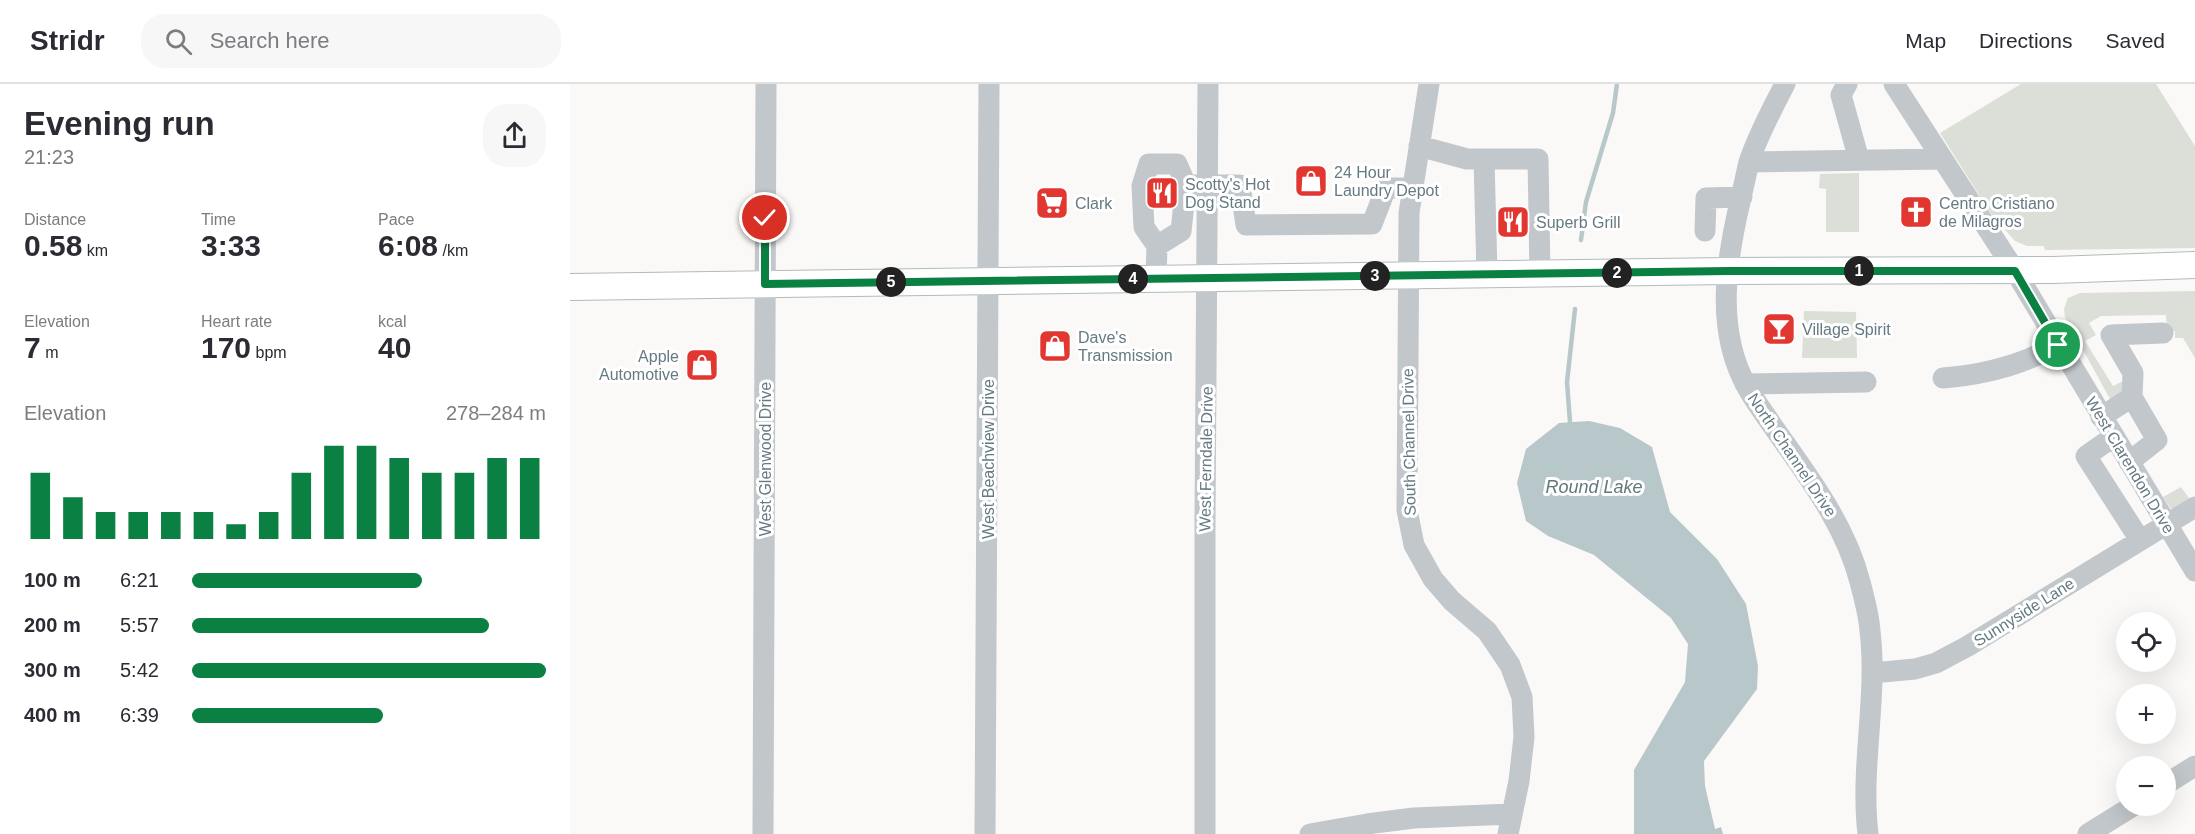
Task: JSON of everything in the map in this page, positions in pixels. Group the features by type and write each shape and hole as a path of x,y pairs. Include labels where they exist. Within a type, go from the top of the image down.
{"main road":[{"path":"570,287 1729,271 2015,271 2195,265"}],"street":[{"name":"West Glenwood Drive","path":"763,834 766,84"},
{"name":"West Beachview Drive","path":"985,834 989,84"},
{"name":"West Ferndale Drive","path":"1205,834 1208,84"},
{"name":"South Channel Drive","path":"1429,84 1411,188 1408,276 1407,510 1414,545 1433,579 1452,601 1487,631 1510,665 1522,698 1524,737 1519,781 1509,824"},
{"name":"North Channel Drive","path":"1785,84 1769,115 1750,162 1735,224 1726,299 1728,330 1735,363 1745,384 1830,510 1860,580 1870,630 1872,673 1864,805 1868,834"},
{"path":"1846,84 1841,95 1860,160"},
{"name":"West Clarendon Drive","path":"1894,84 2015,271 2195,571"},
{"path":"1419,146 1467,159 1538,159 1539,274"},
{"path":"1484,159 1487,274"},
{"path":"1750,162 1941,159"},
{"path":"1156,279 1157,246 1144,227 1142,186 1149,164 1178,164 1186,184 1181,231 1157,246"},
{"path":"1186,184 1240,185 1246,225 1372,224 1386,188 1411,188"},
{"path":"1705,231 1706,198 1742,197"},
{"path":"2129,462 2157,440 2132,398 2133,373 2111,335 2163,333"},
{"path":"1943,378 1973,375 2003,367 2036,357 2058,345"},
{"path":"1745,384 1866,382"},
{"path":"2101,417 2132,398"},
{"path":"2113,437 2086,456 2140,540"},
{"name":"Sunnyside Lane","path":"1872,673 1915,669 1936,663 1968,646 2195,507"},
{"path":"2176,778 2195,766"},
{"path":"2088,834 2117,816"},
{"path":"1310,834 1414,818 1509,824"}],"shaded area":[{"path":"2021,84 2156,84 2195,146 2195,248 2045,250 2044,246 2027,246 2015,241 1991,214 1940,133"},
{"path":"1859,173 1859,232 1826,232 1826,189 1819,188 1820,174"},
{"path":"2195,291 2195,358 2183,338 2175,338 2175,331 2167,330 2166,315 2101,316 2089,323 2096,335 2085,341 2113,386 2125,380 2121,392 2110,399 2065,317 2064,309 2068,298 2080,293"},
{"path":"1804,311 1856,312 1857,358 1802,358"},
{"path":"2181,487 2189,498 2183,505 2171,509 2163,497"}],"water":[{"name":"Round Lake","path":"1589,421 1620,428 1652,447 1670,512 1717,559 1746,604 1758,666 1757,689 1704,761 1705,786 1715,829 1721,827 1723,834 1634,834 1634,770 1685,682 1688,644 1671,618 1594,555 1548,536 1526,521 1517,483 1526,449 1559,423"}],"waterway":[{"path":"1581,240 1586,202 1613,113 1617,84"},
{"path":"1570,422 1567,382 1575,309"}],"place":[{"name":"24 Hour Laundry Depot","path":"1311,181"},
{"name":"Scotty's Hot Dog Stand","path":"1162,193"},
{"name":"Clark","path":"1052,203"},
{"name":"Centro Cristiano de Milagros","path":"1916,212"},
{"name":"Superb Grill","path":"1513,222"},
{"name":"Village Spirit","path":"1779,329"},
{"name":"Dave's Transmission","path":"1055,346"},
{"name":"Apple Automotive","path":"702,365"}],"route":[{"path":"765,218 765,284 1729,271 2015,271 2058,345"}]}
